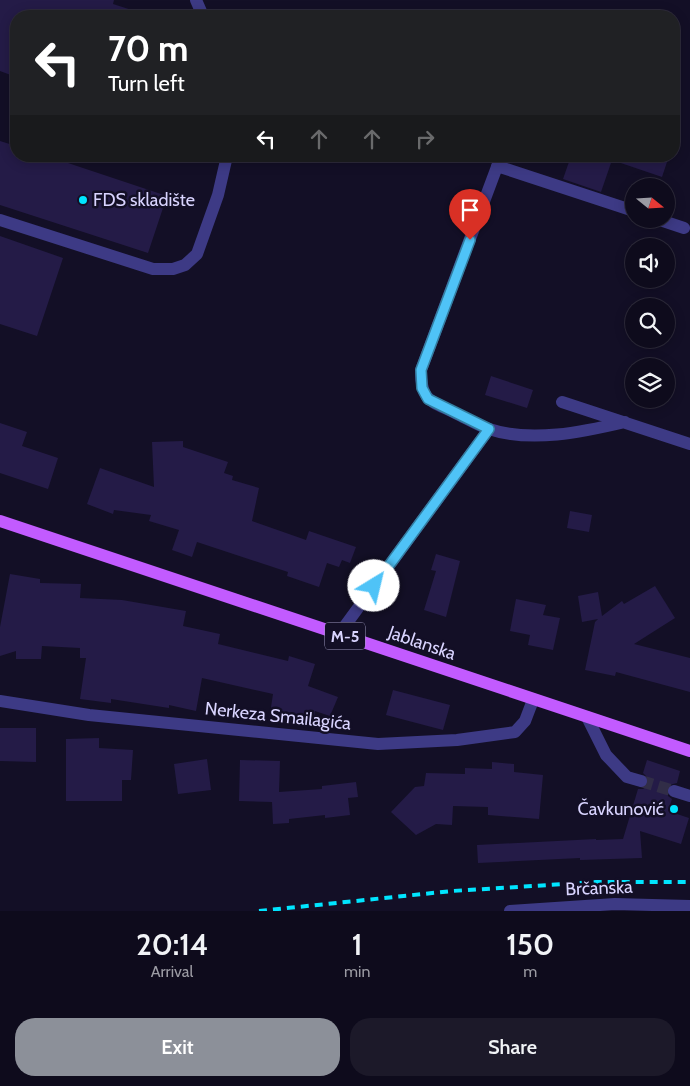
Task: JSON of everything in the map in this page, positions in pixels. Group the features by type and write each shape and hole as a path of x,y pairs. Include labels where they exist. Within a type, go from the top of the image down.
{"main road":[{"name":"Jablanska","path":"0,521 690,751"}],"street":[{"path":"0,220 153,269 173,269 185,265 197,254 218,195 226,162"},
{"path":"499,162 421,370 422,388 428,399 489,429 516,434 553,435 625,422"},
{"path":"502,162 625,208"},
{"path":"675,225 684,228"},
{"path":"562,402 690,444"},
{"path":"339,634 489,429"},
{"name":"Nerkeza Smailagića","path":"0,701 89,715 378,744 457,740 515,732 525,721 533,700"},
{"path":"587,717 606,755 627,777 640,781"},
{"path":"674,791 690,796"},
{"name":"Brčanska","path":"510,911 690,906"}],"building":[{"path":"0,0 114,0 113,4 132,10 10,10 10,75 0,71"},
{"name":"FDS skladište","path":"0,141 10,144 10,162 65,162 167,196 148,253 0,205"},
{"path":"569,162 611,162 601,192 563,179"},
{"path":"618,162 667,162 662,177"},
{"path":"0,236 63,258 37,336 0,324"},
{"path":"491,376 533,390 527,408 485,395"},
{"path":"0,423 27,432 22,446 58,458 48,489 0,473"},
{"path":"183,441 183,447 228,462 224,473 233,476 232,480 259,488 252,521 306,540 309,531 356,547 350,563 342,560 339,567 327,563 319,587 287,576 288,572 197,542 192,557 172,550 179,530 149,521 151,515 114,510 113,514 87,504 100,468 154,487 152,442"},
{"path":"570,511 592,515 589,532 567,528"},
{"path":"436,554 460,561 446,617 424,610 436,571 431,570"},
{"path":"10,574 40,579 40,583 81,584 80,598 122,600 186,611 183,626 220,634 218,644 288,661 289,656 315,664 308,686 338,697 330,716 315,711 313,727 269,721 273,694 202,678 196,711 169,705 169,708 111,699 111,703 80,699 86,658 80,658 80,648 42,646 41,659 16,659 16,651 0,656 0,627"},
{"path":"655,586 675,618 634,644 690,658 690,692 616,672 615,676 585,670 595,622 598,619 582,622 578,596 598,592 602,616 622,601 624,604"},
{"path":"516,599 546,605 543,615 560,618 553,650 528,645 530,635 510,631"},
{"path":"393,690 450,705 443,730 386,715"},
{"path":"0,728 36,728 36,762 0,761"},
{"path":"99,738 99,748 133,750 131,780 122,780 122,801 66,801 66,739"},
{"path":"207,759 211,790 178,794 174,764"},
{"path":"240,760 280,761 279,792 322,789 322,786 356,782 358,797 348,798 350,815 325,818 325,815 289,819 289,823 273,824 272,802 239,801"},
{"path":"647,760 680,771 677,783 669,785 666,792 672,799 668,811 689,818 681,844 640,831 642,858 580,860 580,858 478,863 477,845 623,839 638,789 643,789 649,784 649,779 643,773"},
{"path":"492,762 514,764 514,772 543,775 539,819 488,815 488,807 453,806 452,825 436,824 416,835 391,812 415,787 424,786 426,773 465,774 465,768 492,769"}],"tunnel":[{"path":"641,781 674,791"}],"railway":[{"path":"259,911 452,891 596,882 690,882"}],"place":[{"name":"FDS skladište","path":"83,200"},
{"name":"Čavkunović","path":"674,809"}],"route":[{"path":"374,586 489,429 428,399 422,388 421,370 470,240"}]}
